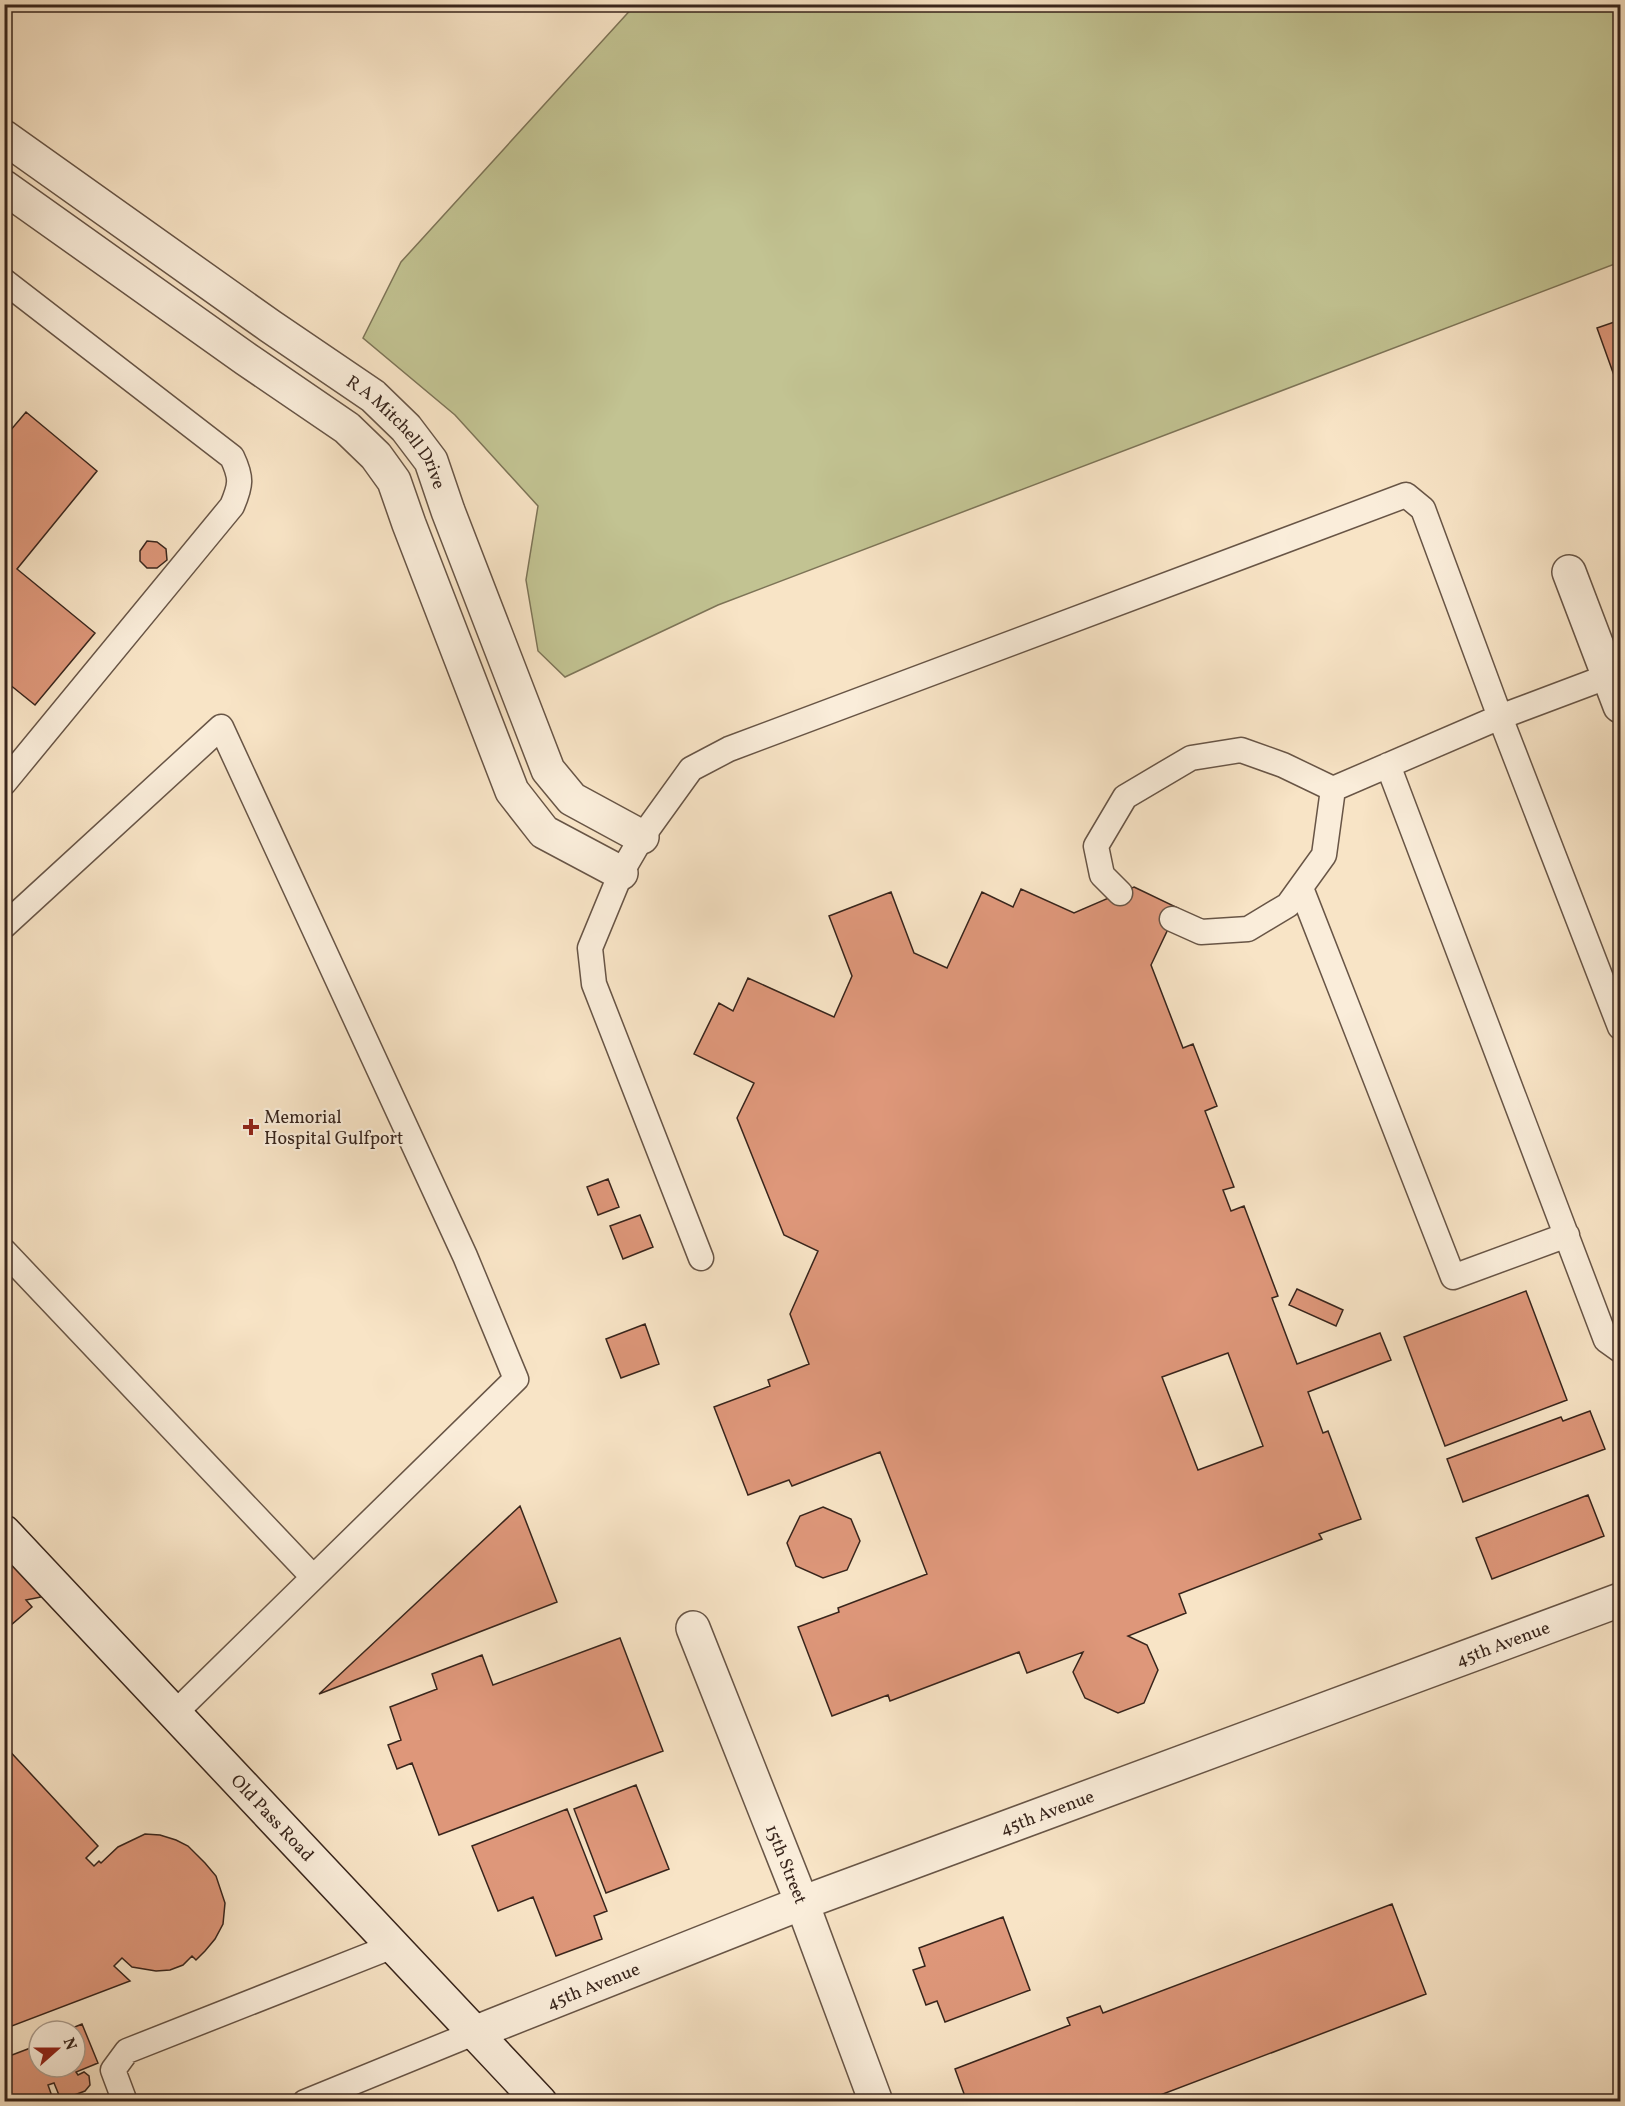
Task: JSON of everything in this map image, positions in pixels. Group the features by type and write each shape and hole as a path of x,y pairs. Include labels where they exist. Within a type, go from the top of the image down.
{"street":[{"name":"R A Mitchell Drive","path":"8,147 373,396 406,428 431,461 448,511 548,770 572,799 642,837"},
{"name":"R A Mitchell Drive","path":"4,187 347,428 376,456 394,480 512,791 544,832 621,873"},
{"path":"246,359 270,326"},
{"path":"1569,572 1620,706"},
{"name":"Old Pass Road","path":"4,1532 540,2102"},
{"name":"45th Avenue","path":"474,2033 802,1904 1620,1600"},
{"name":"15th Street","path":"693,1628 802,1904 876,2102"}],"lane":[{"path":"4,281 232,457 240,474 240,489 232,506 4,783"},
{"path":"701,1258 594,984 590,948 621,873 642,837 691,769 729,749 1406,495 1423,509 1500,717 1620,1027"},
{"path":"1120,893 1102,876 1096,846 1125,797 1191,758 1240,750 1283,765 1333,789 1500,717 1609,676"},
{"path":"4,926 221,727 465,1257 516,1379 175,1713"},
{"path":"1388,765 1606,1340 1620,1350"},
{"path":"1172,920 1201,932 1248,929 1288,904 1324,855 1333,789"},
{"path":"1300,888 1453,1277 1567,1235"},
{"path":"4,1251 313,1577"},
{"path":"125,2102 113,2070 127,2051 393,1946"},
{"path":"305,2102 474,2033"}],"green space":[{"path":"635,5 1620,5 1620,262 718,605 565,677 538,651 526,580 538,506 455,415 363,338 401,262"}],"building":[{"path":"1620,320 1620,392 1597,328"},
{"path":"26,412 97,471 17,569 95,633 35,705 4,680 4,438"},
{"path":"147,541 157,542 166,549 167,560 157,568 147,568 140,561 140,551"},
{"path":"1134,887 1178,908 1151,965 1183,1048 1193,1044 1217,1106 1205,1111 1234,1187 1223,1190 1231,1211 1244,1206 1278,1296 1272,1298 1297,1364 1380,1333 1391,1360 1308,1392 1323,1433 1328,1431 1361,1519 1319,1534 1322,1539 1179,1594 1186,1613 1128,1636 1147,1645 1158,1670 1144,1703 1118,1713 1085,1698 1073,1672 1083,1652 1027,1673 1019,1652 890,1701 888,1695 832,1716 798,1627 839,1612 838,1608 927,1574 880,1452 792,1486 789,1480 748,1495 714,1407 770,1386 768,1380 809,1364 790,1314 818,1251 784,1235 737,1118 754,1083 694,1054 719,1003 733,1011 748,978 834,1017 852,976 829,916 891,892 914,953 947,968 982,892 1013,907 1021,889 1074,913","holes":["1228,1353 1263,1446 1198,1470 1162,1377"]},
{"path":"608,1179 619,1207 598,1215 587,1187"},
{"path":"640,1215 653,1247 623,1259 610,1226"},
{"path":"1297,1289 1343,1310 1336,1326 1289,1305"},
{"path":"1526,1291 1567,1400 1445,1446 1404,1337"},
{"path":"645,1324 659,1364 621,1378 606,1339"},
{"path":"1590,1411 1605,1449 1463,1502 1447,1459 1561,1417 1563,1421"},
{"path":"1588,1495 1604,1536 1492,1579 1476,1538"},
{"path":"520,1506 557,1602 319,1694"},
{"path":"823,1507 851,1519 860,1541 847,1570 823,1578 796,1566 787,1543 800,1516"},
{"path":"4,1558 14,1562 30,1578 41,1597 26,1600 32,1607 4,1631"},
{"path":"620,1638 663,1751 439,1835 412,1763 397,1769 388,1745 401,1740 390,1707 437,1689 432,1674 482,1655 493,1685"},
{"path":"4,1745 98,1846 86,1858 94,1866 99,1861 101,1863 118,1847 145,1834 160,1835 188,1846 205,1863 216,1876 225,1903 223,1924 215,1939 196,1960 192,1956 183,1965 170,1970 156,1971 132,1967 122,1958 114,1966 130,1981 4,2029"},
{"path":"636,1785 669,1869 606,1893 574,1809"},
{"path":"567,1809 607,1911 594,1916 602,1939 556,1956 533,1897 498,1911 472,1846"},
{"path":"1392,1904 1426,1994 1142,2102 967,2102 955,2069 1070,2025 1067,2018 1100,2006 1103,2013"},
{"path":"1003,1917 1030,1990 945,2022 937,2001 926,2005 913,1970 925,1966 919,1948"},
{"path":"87,2036 98,2063 87,2068"},
{"path":"27,2049 27,2079 87,2079 87,2074 90,2085 85,2091 61,2100 54,2083 48,2085 54,2102 4,2102 4,2058"}],"place":[{"name":"Memorial Hospital Gulfport","path":"251,1127"}]}
